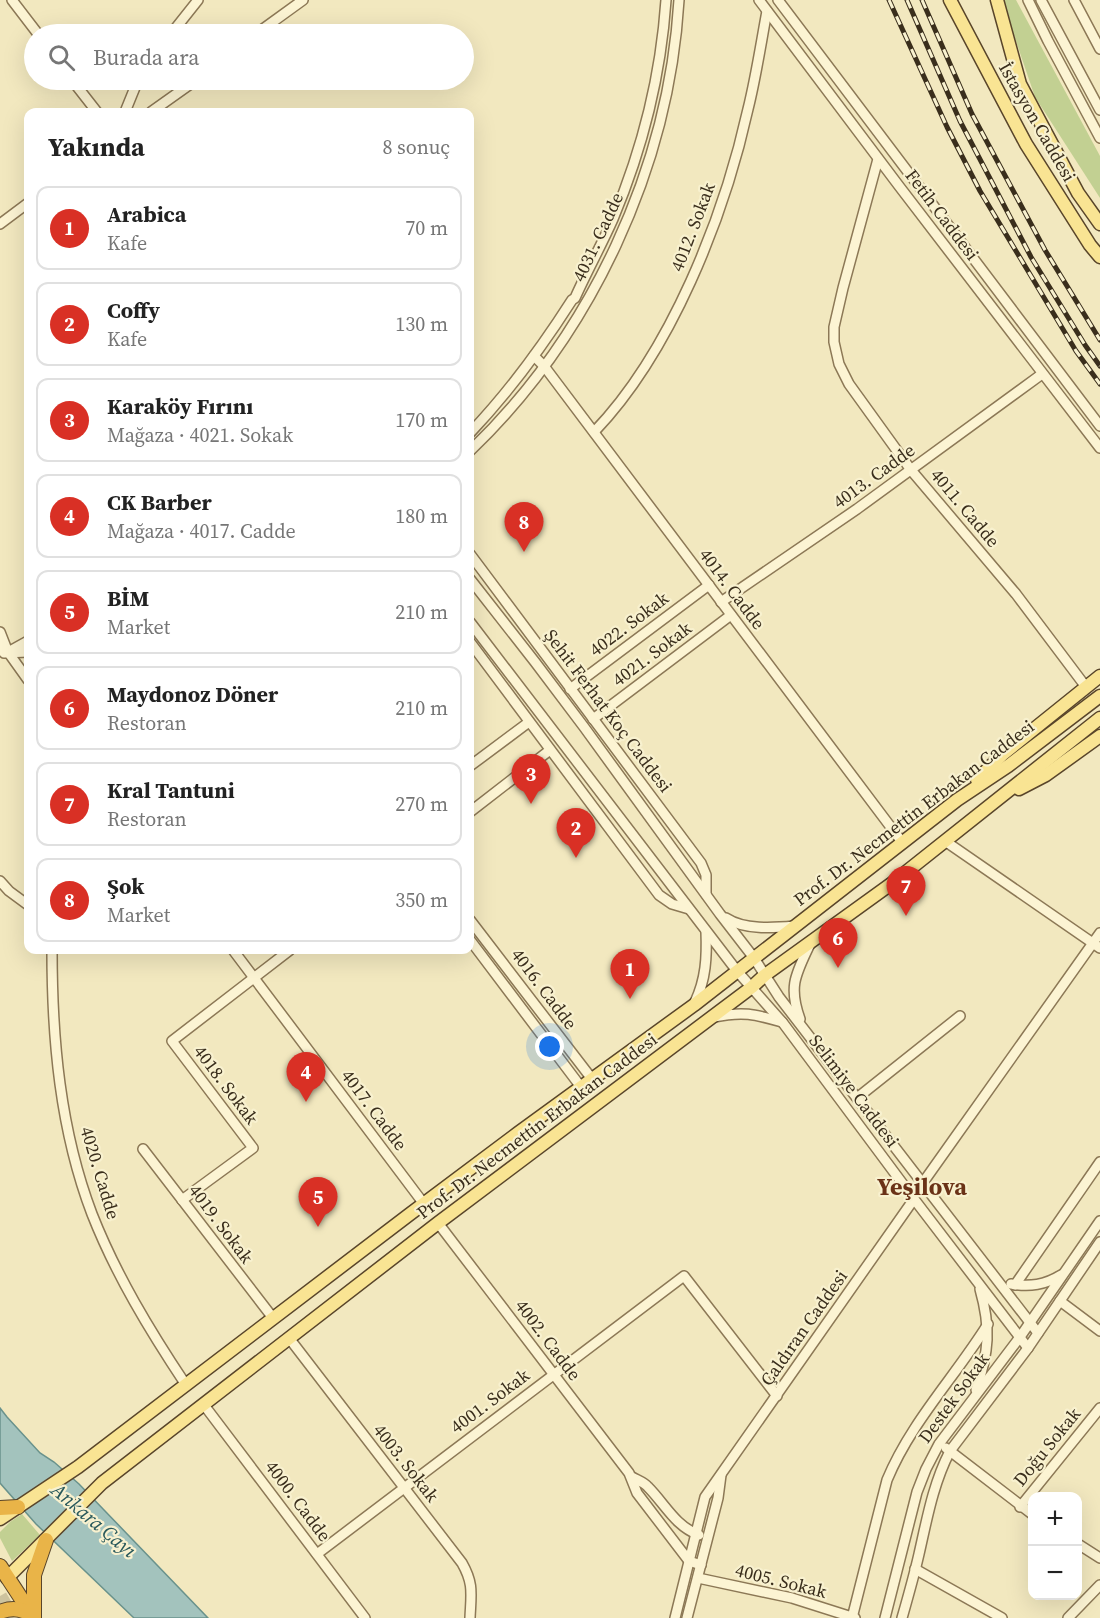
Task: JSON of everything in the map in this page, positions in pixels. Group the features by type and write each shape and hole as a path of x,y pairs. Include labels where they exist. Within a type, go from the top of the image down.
{"highway":[{"path":"0,1508 18,1508"},
{"path":"34,1618 34,1575 46,1540"},
{"path":"2,1578 34,1618"},
{"path":"0,1612 7,1609 19,1609 34,1618"}],"main road":[{"name":"İstasyon Caddesi","path":"950,0 1026,144 1100,257"},
{"name":"İstasyon Caddesi","path":"997,0 1020,84 1078,193 1100,224"},
{"path":"1090,245 1100,262"},
{"path":"957,800 1003,754 1100,676"},
{"name":"Prof. Dr. Necmettin Erbakan Caddesi","path":"0,1519 78,1467 424,1204 694,1005 957,800 1100,696"},
{"name":"Prof. Dr. Necmettin Erbakan Caddesi","path":"2,1578 46,1540 102,1483 438,1223 765,975 811,944 891,884 1100,717"},
{"path":"992,804 1046,774 1100,736"}],"street":[{"path":"12,0 30,24"},
{"path":"179,24 198,0"},
{"path":"270,24 303,0"},
{"name":"4031. Cadde","path":"474,429 534,356 575,298 614,217 634,162 650,103 666,0"},
{"name":"4031. Cadde","path":"474,447 544,366 596,286 614,248 640,185 667,90 677,29 679,0"},
{"name":"Fetih Caddesi","path":"759,0 1100,448"},
{"name":"Fetih Caddesi","path":"778,0 1100,426"},
{"path":"1028,0 1100,138"},
{"path":"1041,0 1100,110"},
{"path":"1074,0 1100,49"},
{"name":"4012. Sokak","path":"594,432 619,404 648,360 685,293 708,242 748,112 767,10"},
{"path":"80,90 94,108"},
{"path":"127,108 134,90"},
{"path":"158,108 182,90"},
{"name":"4011. Cadde","path":"878,159 834,327 834,342 840,364 849,384 911,470 1016,594 1086,687"},
{"path":"0,224 24,206"},
{"name":"4014. Cadde","path":"534,356 594,432 902,842"},
{"name":"4013. Cadde","path":"721,602 857,509 1042,374"},
{"name":"Şehit Ferhat Koç Caddesi","path":"474,559 701,863 706,875 706,894"},
{"name":"Şehit Ferhat Koç Caddesi","path":"474,584 579,720 754,958"},
{"name":"4022. Sokak","path":"570,689 709,585"},
{"name":"4021. Sokak","path":"593,719 731,615"},
{"path":"474,627 737,971"},
{"path":"0,632 3,651 24,675"},
{"path":"3,651 24,643"},
{"path":"474,647 658,895 672,904 689,909"},
{"path":"3,651 24,652"},
{"path":"474,763 529,722"},
{"path":"474,809 550,750"},
{"path":"945,841 1096,945"},
{"path":"0,881 24,902"},
{"path":"720,914 729,921 741,924 794,926"},
{"name":"4016. Cadde","path":"474,925 592,1079"},
{"path":"694,1005 705,975 706,932"},
{"path":"922,1184 1096,945 1100,933"},
{"path":"803,1027 795,1004 794,988 797,973 811,944"},
{"name":"4016. Cadde","path":"474,945 581,1087"},
{"name":"4020. Cadde","path":"52,954 55,1048 75,1160 92,1213 110,1255 157,1342 186,1385"},
{"name":"4017. Cadde","path":"236,954 424,1204"},
{"path":"254,977 285,954"},
{"name":"Selimiye Caddesi","path":"754,958 779,997 1038,1333"},
{"name":"Selimiye Caddesi","path":"737,971 783,1023 1028,1348"},
{"name":"4018. Sokak","path":"182,1200 253,1148 172,1041 254,977"},
{"path":"711,1017 736,1013 758,1015 783,1023"},
{"path":"857,1098 960,1016"},
{"name":"4019. Sokak","path":"143,1149 273,1318"},
{"path":"1015,1285 1100,1162"},
{"name":"Çaldıran Caddesi","path":"696,1534 705,1497 914,1199"},
{"name":"Destek Sokak","path":"885,1618 917,1492 926,1468 940,1443 1020,1337 1100,1221"},
{"name":"4002. Cadde","path":"438,1223 632,1476 638,1493 689,1561"},
{"name":"Destek Sokak","path":"902,1618 932,1494 941,1468 950,1451 1028,1348 1100,1242"},
{"path":"995,1279 1015,1285 1035,1286 1063,1274"},
{"name":"4001. Sokak","path":"317,1554 684,1276 777,1396"},
{"path":"973,1399 988,1344 988,1324 979,1284"},
{"path":"1060,1301 1100,1331"},
{"path":"853,1618 887,1480 893,1465 912,1432 988,1324"},
{"name":"4003. Sokak","path":"289,1338 462,1563 469,1574 472,1585 470,1618"},
{"name":"4000. Cadde","path":"204,1405 364,1618"},
{"name":"Doğu Sokak","path":"1020,1507 1100,1408"},
{"path":"940,1443 1028,1512"},
{"name":"Çaldıran Caddesi","path":"708,1538 721,1475"},
{"name":"4002. Cadde","path":"632,1476 647,1485 682,1526 708,1538"},
{"path":"675,1618 696,1534"},
{"path":"687,1618 708,1538"},
{"path":"1080,1546 1100,1558"},
{"path":"689,1561 701,1564"},
{"path":"915,1569 1002,1618"},
{"name":"4005. Sokak","path":"698,1578 792,1598 853,1618"},
{"path":"1068,1618 1100,1585"}],"green space":[{"path":"1002,0 1016,0 1100,156 1100,198 1035,97"},
{"path":"22,1514 40,1535 12,1561 0,1538 0,1532"}],"water":[{"name":"Ankara Çayı","path":"0,1408 40,1453 79,1484 208,1618 134,1618 36,1524 0,1483"}],"tunnel":[{"path":"0,1596 13,1618"}],"railway":[{"path":"889,0 947,127 980,191 1076,351 1100,384"},
{"path":"907,0 960,121 1031,257 1100,366"},
{"path":"922,0 972,114 1045,250 1100,340"}],"place":[{"name":"Şok","path":"524,552"},
{"name":"Karaköy Fırını","path":"531,804"},
{"name":"Coffy","path":"576,858"},
{"name":"Kral Tantuni","path":"906,916"},
{"name":"Maydonoz Döner","path":"838,968"},
{"name":"Arabica","path":"630,999"},
{"name":"CK Barber","path":"306,1102"},
{"name":"BİM","path":"318,1227"}],"district":[{"name":"Yeşilova","path":"922,1187"}]}
